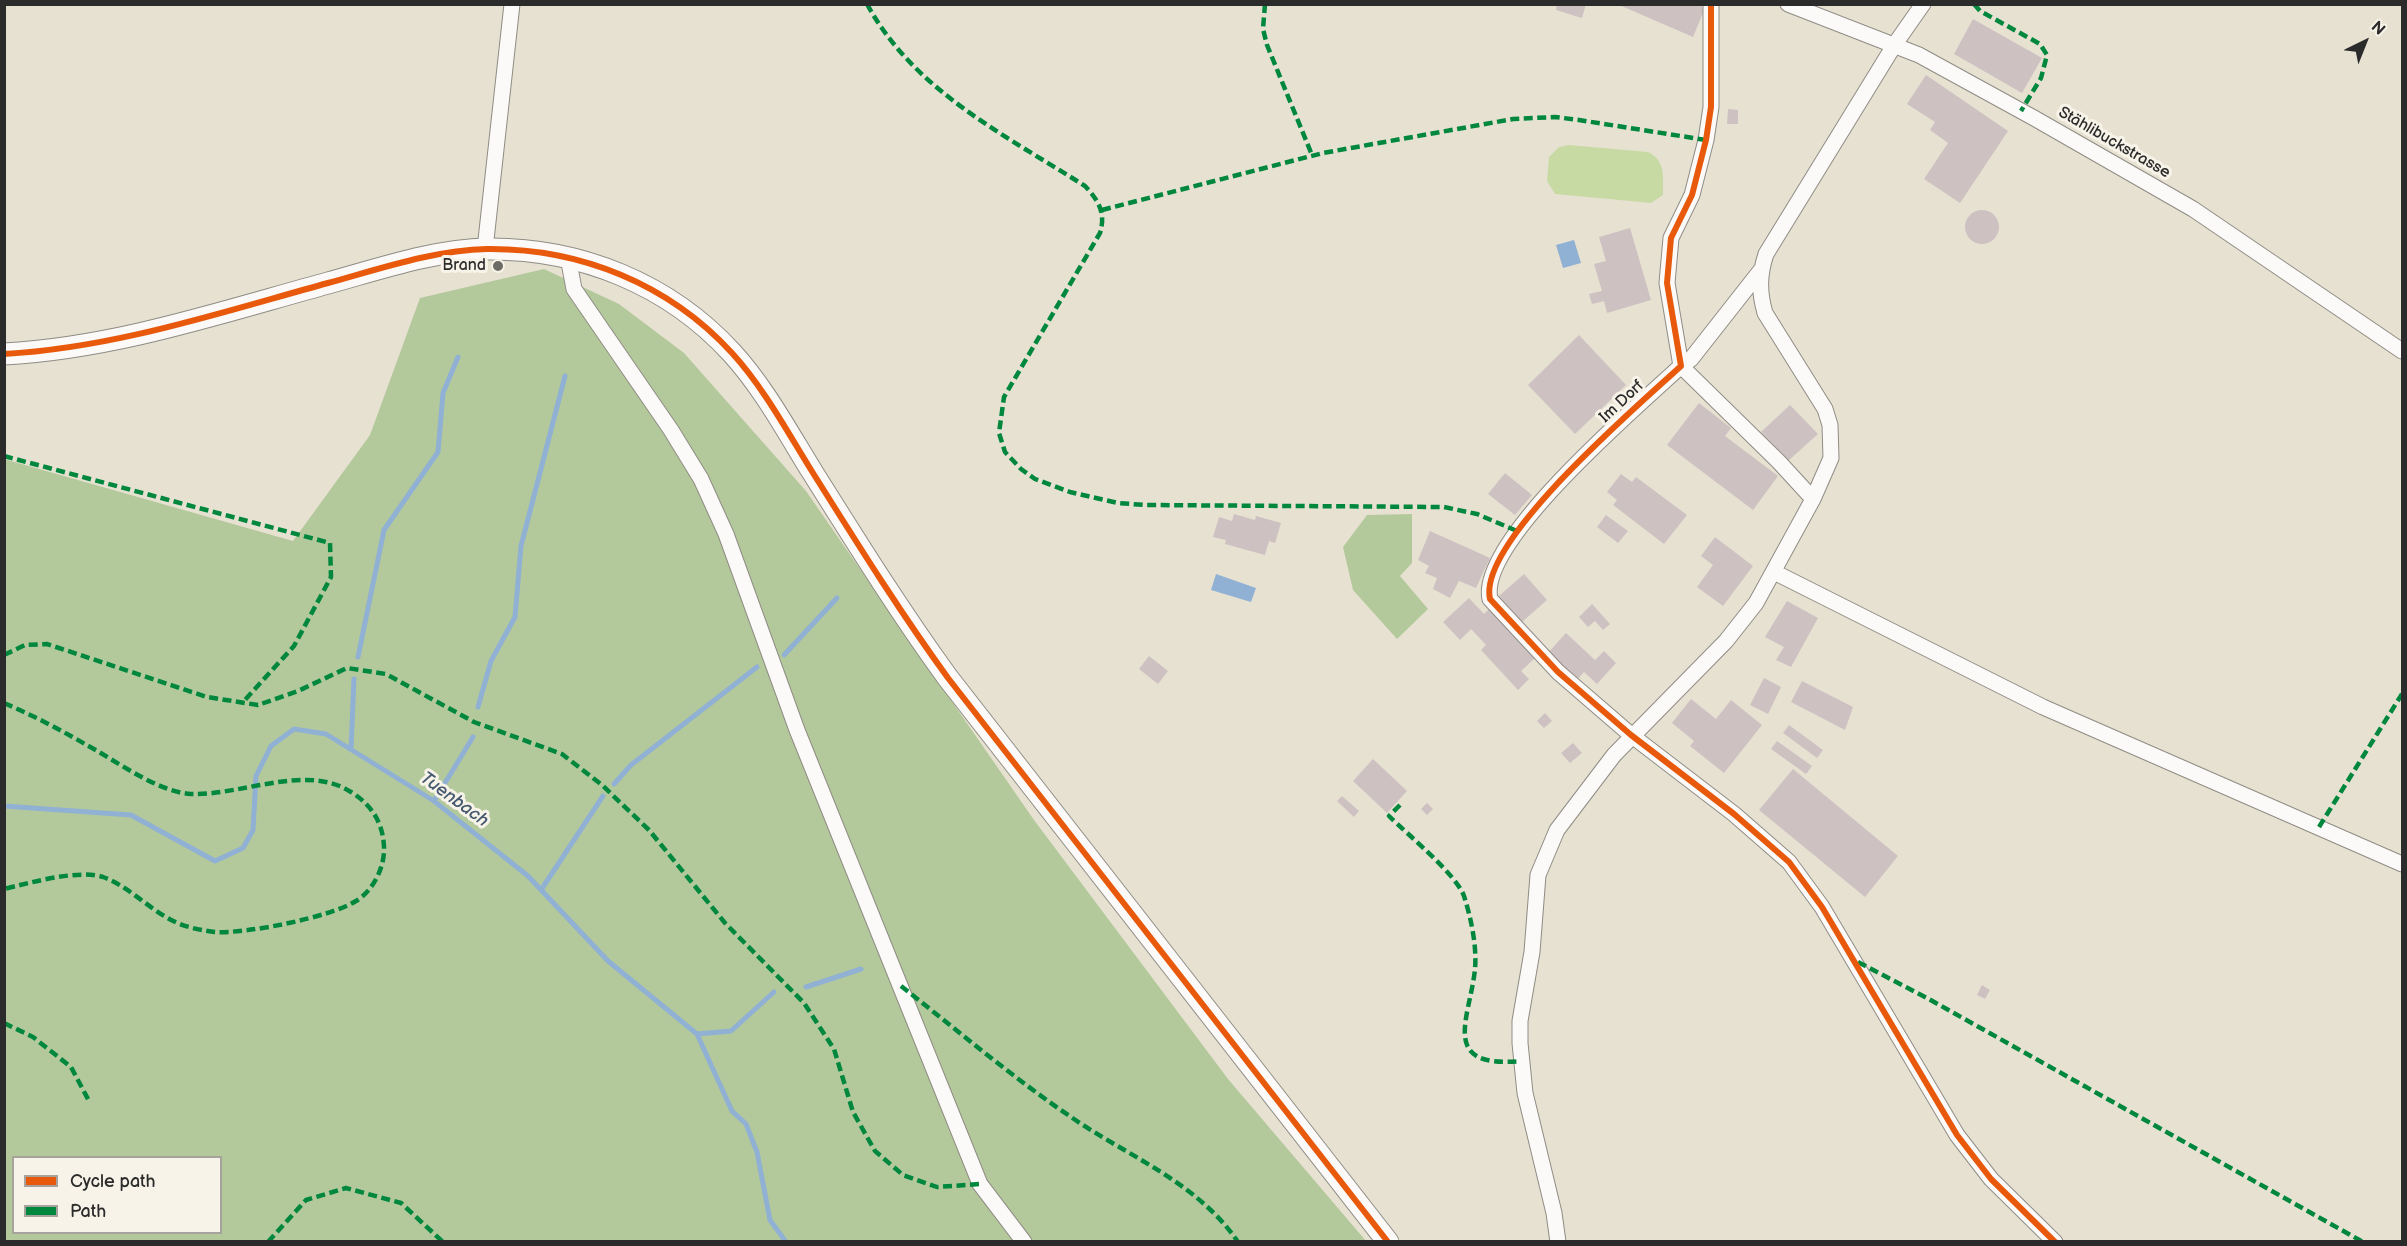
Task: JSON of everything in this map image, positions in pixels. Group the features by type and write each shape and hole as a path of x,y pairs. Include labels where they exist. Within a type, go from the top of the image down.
{"street":[{"path":"485,249 512,4"},
{"path":"1711,4 1711,107 1692,195 1671,238 1667,283 1681,366 1813,499"},
{"name":"Stählibuckstrasse","path":"1788,4 1895,44 2034,118 2193,209 2403,351"},
{"path":"1558,1242 1554,1213 1525,1093 1520,1043 1520,1021 1532,952 1538,875 1557,830 1631,735 1726,641 1756,603 1813,499 1831,458 1830,425 1825,409 1765,313 1761,298 1761,270 1766,254 1895,44 1923,4"},
{"path":"4,354 73,347 119,339 381,268 485,249 538,252 568,257 630,278 658,292 682,308 732,353 750,376 884,586 948,678 1388,1242"},
{"path":"568,257 574,290 671,430 701,479 726,534 797,730 980,1184 1024,1242"},
{"name":"Im Dorf","path":"1761,270 1691,359 1603,438 1532,513 1504,550 1493,570 1488,589 1496,608 1558,672 1631,735 1734,814 1789,862 1822,907 1957,1135 1991,1179 2055,1242"},
{"path":"1774,572 2043,707 2403,864"}],"green space":[{"path":"1569,145 1648,152 1654,155 1661,165 1663,195 1651,203 1555,194 1547,181 1549,157 1559,147"},
{"path":"544,269 619,304 684,353 806,491 1034,820 1228,1079 1366,1241 5,1241 4,459 293,541 370,435 420,298"},
{"path":"1412,514 1412,563 1400,576 1428,609 1397,639 1353,590 1343,547 1367,515"}],"water":[{"path":"1574,240 1581,263 1563,268 1556,245"},
{"path":"1216,574 1256,588 1251,602 1211,590"}],"building":[{"path":"1557,4 1586,4 1582,18 1556,10"},
{"path":"1617,4 1696,4 1705,8 1693,37"},
{"path":"1973,19 2042,58 2022,93 1954,54"},
{"path":"1926,75 2008,131 1960,203 1924,179 1948,143 1930,130 1935,122 1907,104"},
{"path":"1728,109 1738,110 1738,124 1727,124"},
{"path":"1982,210 1994,215 1999,227 1994,239 1982,244 1970,239 1965,227 1970,215"},
{"path":"1630,228 1651,300 1607,313 1604,301 1592,304 1589,294 1602,291 1594,264 1606,261 1599,237"},
{"path":"1579,335 1626,385 1575,434 1528,385"},
{"path":"1699,403 1731,428 1725,436 1778,476 1753,510 1667,445"},
{"path":"1790,405 1818,434 1788,461 1761,432"},
{"path":"1505,473 1532,495 1515,515 1488,494"},
{"path":"1621,474 1632,482 1636,477 1687,515 1664,544 1613,505 1617,500 1607,492"},
{"path":"1234,514 1255,520 1256,516 1281,523 1275,543 1269,541 1265,555 1225,544 1226,540 1213,537 1219,517 1232,521"},
{"path":"1606,515 1628,531 1618,543 1597,527"},
{"path":"1430,531 1490,558 1476,588 1459,581 1450,598 1433,589 1437,578 1425,573 1429,566 1418,560"},
{"path":"1715,537 1753,566 1723,606 1697,587 1713,565 1701,556"},
{"path":"1524,574 1547,600 1522,622 1499,596"},
{"path":"1469,598 1484,614 1489,609 1535,658 1521,671 1529,679 1518,690 1481,650 1486,645 1471,629 1460,640 1443,622"},
{"path":"1787,601 1818,618 1791,667 1776,660 1784,647 1765,637"},
{"path":"1592,604 1610,624 1603,630 1595,621 1588,627 1579,617"},
{"path":"1566,633 1595,660 1604,651 1616,663 1597,684 1584,672 1576,681 1547,654"},
{"path":"1149,656 1168,671 1158,684 1139,669"},
{"path":"1764,678 1781,687 1768,714 1750,705"},
{"path":"1802,681 1853,707 1845,730 1791,702"},
{"path":"1691,699 1716,719 1731,700 1762,725 1724,773 1690,746 1694,741 1672,723"},
{"path":"1545,713 1552,721 1544,728 1537,721"},
{"path":"1789,725 1823,750 1817,758 1783,733"},
{"path":"1777,741 1812,766 1806,774 1771,749"},
{"path":"1573,743 1582,753 1570,763 1561,753"},
{"path":"1373,759 1407,791 1387,813 1353,781"},
{"path":"1793,769 1898,856 1865,897 1759,810"},
{"path":"1342,796 1359,811 1354,817 1337,801"},
{"path":"1427,803 1433,809 1427,815 1421,809"},
{"path":"1982,985 1990,990 1985,999 1977,995"}],"waterway":[{"path":"358,657 384,530 438,452 443,393 458,357"},
{"path":"478,707 491,661 515,617 521,546 565,376"},
{"path":"784,655 837,598"},
{"path":"614,784 631,765 757,667"},
{"path":"351,749 354,679"},
{"name":"Tuenbach","path":"4,806 131,815 215,861 243,848 253,830 256,776 271,746 294,729 326,734 434,801 528,876 608,961 697,1034 732,1111 746,1124 757,1152 770,1220 786,1242"},
{"path":"434,801 473,737"},
{"path":"541,890 603,796"},
{"path":"806,987 861,969"},
{"path":"697,1034 731,1031 774,992"}],"marked path":[{"path":"867,4 887,35 910,62 936,86 993,129 1085,186 1102,213 1100,233 1004,397 999,433 1005,452 1021,469 1035,479 1070,492 1118,503 1444,507 1477,514 1517,531"},
{"path":"1265,4 1263,29 1267,45 1312,155"},
{"path":"1974,4 1980,11 2040,44 2047,55 2041,78 2021,111"},
{"path":"1102,210 1323,153 1513,119 1555,117 1706,140"},
{"path":"4,456 330,543 331,577 294,646 244,701"},
{"path":"4,655 25,645 47,644 207,697 258,705 298,691 347,668 386,674 474,722 562,754 602,785 649,830 725,923 804,1003 834,1049 853,1112 875,1151 903,1175 937,1187 980,1184"},
{"path":"2319,827 2402,694"},
{"path":"4,703 65,733 150,782 178,792 210,793 294,780 314,780 334,784 358,797 375,815 379,822 384,847 377,878 368,891 356,901 309,918 229,932 215,932 184,925 160,913 113,881 93,875 54,878 4,889"},
{"path":"1400,805 1389,816 1451,877 1459,887 1467,905 1475,951 1475,969 1465,1022 1465,1036 1469,1048 1478,1057 1495,1061 1521,1061"},
{"path":"1858,962 1927,998 2363,1242"},
{"path":"901,986 1049,1102 1182,1187 1203,1203 1238,1242"},
{"path":"4,1023 33,1037 71,1067 89,1101"},
{"path":"268,1242 306,1200 346,1188 401,1203 443,1242"}],"cycle path":[{"path":"1711,4 1711,107 1706,140 1692,195 1671,238 1667,283 1681,366 1599,442 1534,511 1508,544 1493,574 1490,599 1558,672 1631,735 1734,814 1789,862 1822,907 1957,1135 1991,1179 2055,1242"},
{"path":"4,354 127,337 208,317 407,261 467,250 522,250 589,263 621,275 680,308 732,353 755,381 879,577 948,678 1388,1242"}],"place":[{"name":"Brand","path":"498,266"}]}
